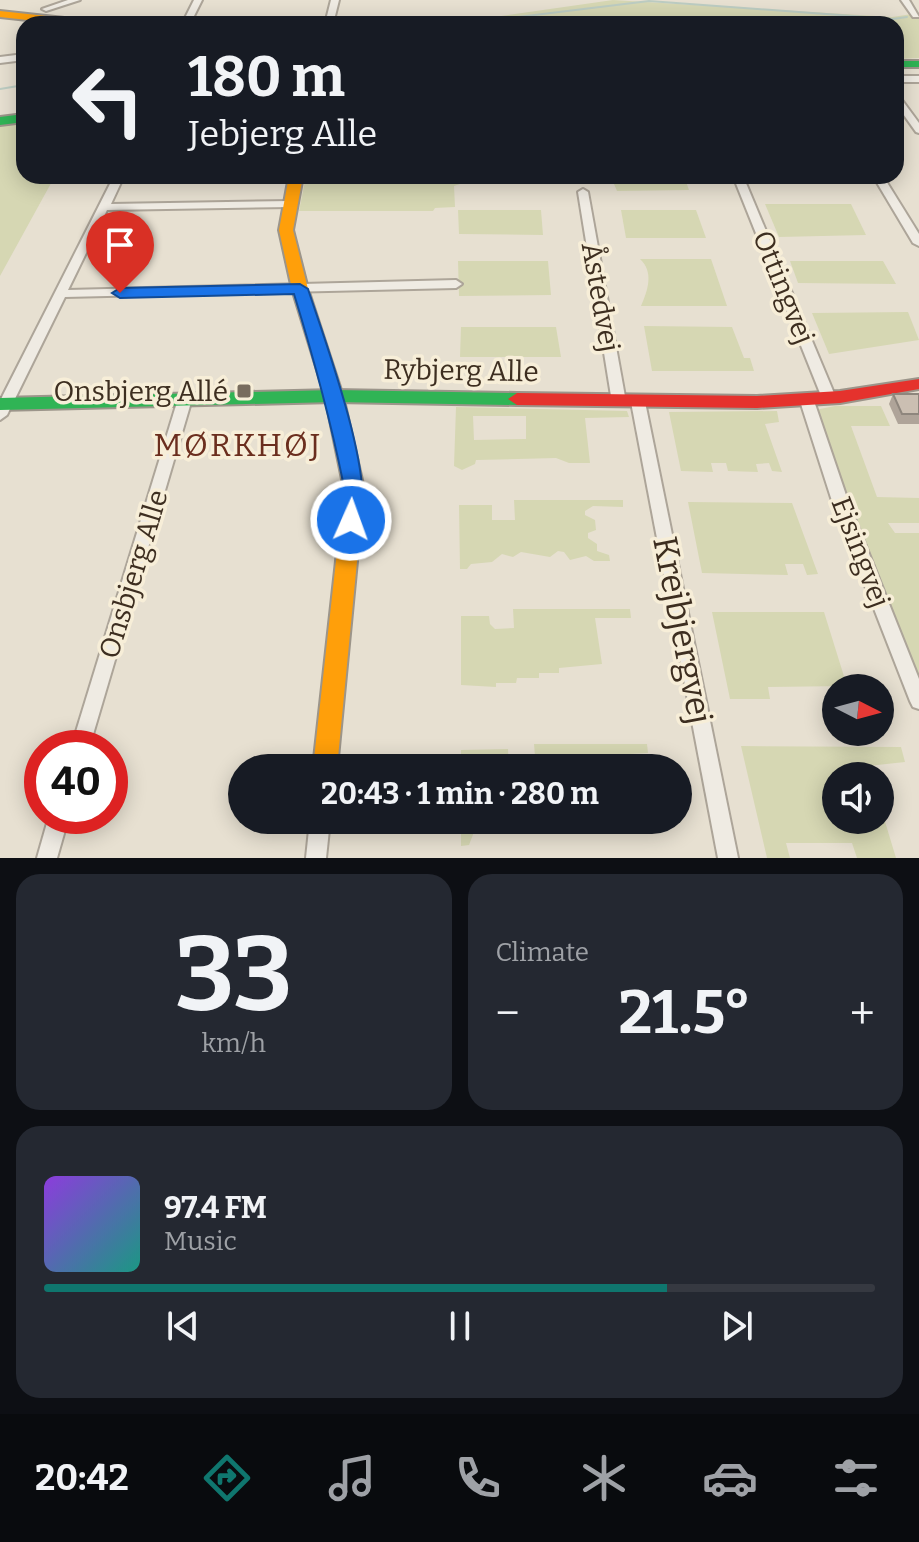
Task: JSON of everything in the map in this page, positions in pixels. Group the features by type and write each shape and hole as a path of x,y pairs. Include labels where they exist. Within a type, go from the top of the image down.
{"main road":[{"path":"0,13 26,16"},
{"path":"295,184 286,230 300,289 334,396 354,489 326,754"},
{"name":"Rybjerg Alle","path":"2,408 334,396 619,402 807,401 919,384"}],"street":[{"path":"46,9 76,0"},
{"path":"905,0 916,15"},
{"path":"904,109 919,130"},
{"path":"2,408 115,184"},
{"name":"Ottingvej","path":"741,184 829,398"},
{"path":"883,184 919,243"},
{"name":"Åstedvej","path":"583,192 619,402"},
{"path":"103,207 291,204"},
{"path":"60,294 456,284"},
{"name":"Onsbjerg Alle","path":"85,730 185,399"},
{"name":"Ejsingvej","path":"807,401 840,501 919,701"},
{"name":"Krejbjergvej","path":"638,402 728,858"},
{"path":"47,858 54,834"},
{"path":"316,858 319,834"}],"green space":[{"path":"613,0 876,16 501,16"},
{"path":"919,13 919,58 904,59 904,16 899,16"},
{"path":"16,123 16,184 51,184 0,276 0,124"},
{"path":"304,184 460,184 454,186 455,207 435,208 433,211 299,211"},
{"path":"614,184 687,184 689,190 617,191"},
{"path":"765,204 851,204 866,235 779,237"},
{"path":"458,210 541,210 543,235 459,234"},
{"path":"621,210 696,210 706,238 626,238"},
{"path":"640,259 711,259 727,306 641,306 648,275"},
{"path":"458,261 548,261 551,295 459,296"},
{"path":"790,261 883,261 896,284 798,283"},
{"path":"908,312 919,340 829,354 812,313"},
{"path":"644,326 732,327 744,358 750,358 754,371 652,371"},
{"path":"461,327 556,327 561,357 460,357"},
{"path":"835,406 881,406 890,426 851,426 877,497 919,498 919,523 888,523 895,533 919,533 919,690 815,410"},
{"path":"456,407 627,411 629,417 585,418 590,463 569,463 556,458 476,460 475,464 462,470 454,466","holes":["473,416 526,416 526,439 474,440"]},
{"path":"777,411 779,422 765,424 782,472 772,471 769,463 756,464 758,472 728,471 726,463 711,463 713,472 681,471 669,412"},
{"path":"514,500 623,500 623,507 593,506 585,511 585,515 595,520 596,530 588,533 588,538 597,544 597,551 609,555 610,561 594,561 586,556 570,560 564,552 558,551 550,557 521,552 513,557 502,554 492,562 471,564 467,569 460,569 459,505 492,505 492,520 515,520"},
{"path":"688,502 792,503 818,574 807,575 803,564 785,564 788,575 702,573"},
{"path":"513,609 630,609 631,618 595,618 602,664 559,668 559,673 539,673 539,678 517,678 516,683 496,683 496,687 461,685 461,616 489,616 490,624 495,629 514,628"},
{"path":"712,612 824,612 843,674 822,674 822,686 768,687 770,699 730,699"},
{"path":"534,744 647,744 648,753 630,754 535,754"},
{"path":"741,746 901,747 905,762 822,762 822,834 889,834 896,858 857,858 852,843 786,843 790,858 767,858"},
{"path":"508,749 508,754 461,754 461,750"},
{"path":"461,834 473,834 469,845 461,846"}],"building":[{"path":"893,394 919,394 919,414 902,414"}],"waterway":[{"path":"526,16 649,1 852,16"},
{"path":"0,89 16,86"}],"traffic: fast":[{"path":"904,64 919,64"},
{"path":"0,121 16,119"},
{"path":"0,404 334,396 517,399"}],"traffic: slow":[{"path":"0,14 18,16"},
{"path":"295,184 286,230 300,289 334,396 354,489 326,754"}],"traffic: jam":[{"path":"517,399 757,402 840,397 919,384"}],"place":[{"name":"Onsbjerg Allé","path":"244,391"}],"district":[{"name":"MØRKHØJ","path":"238,445"}],"route":[{"path":"120,293 300,289 334,396 354,489 351,520"}]}
